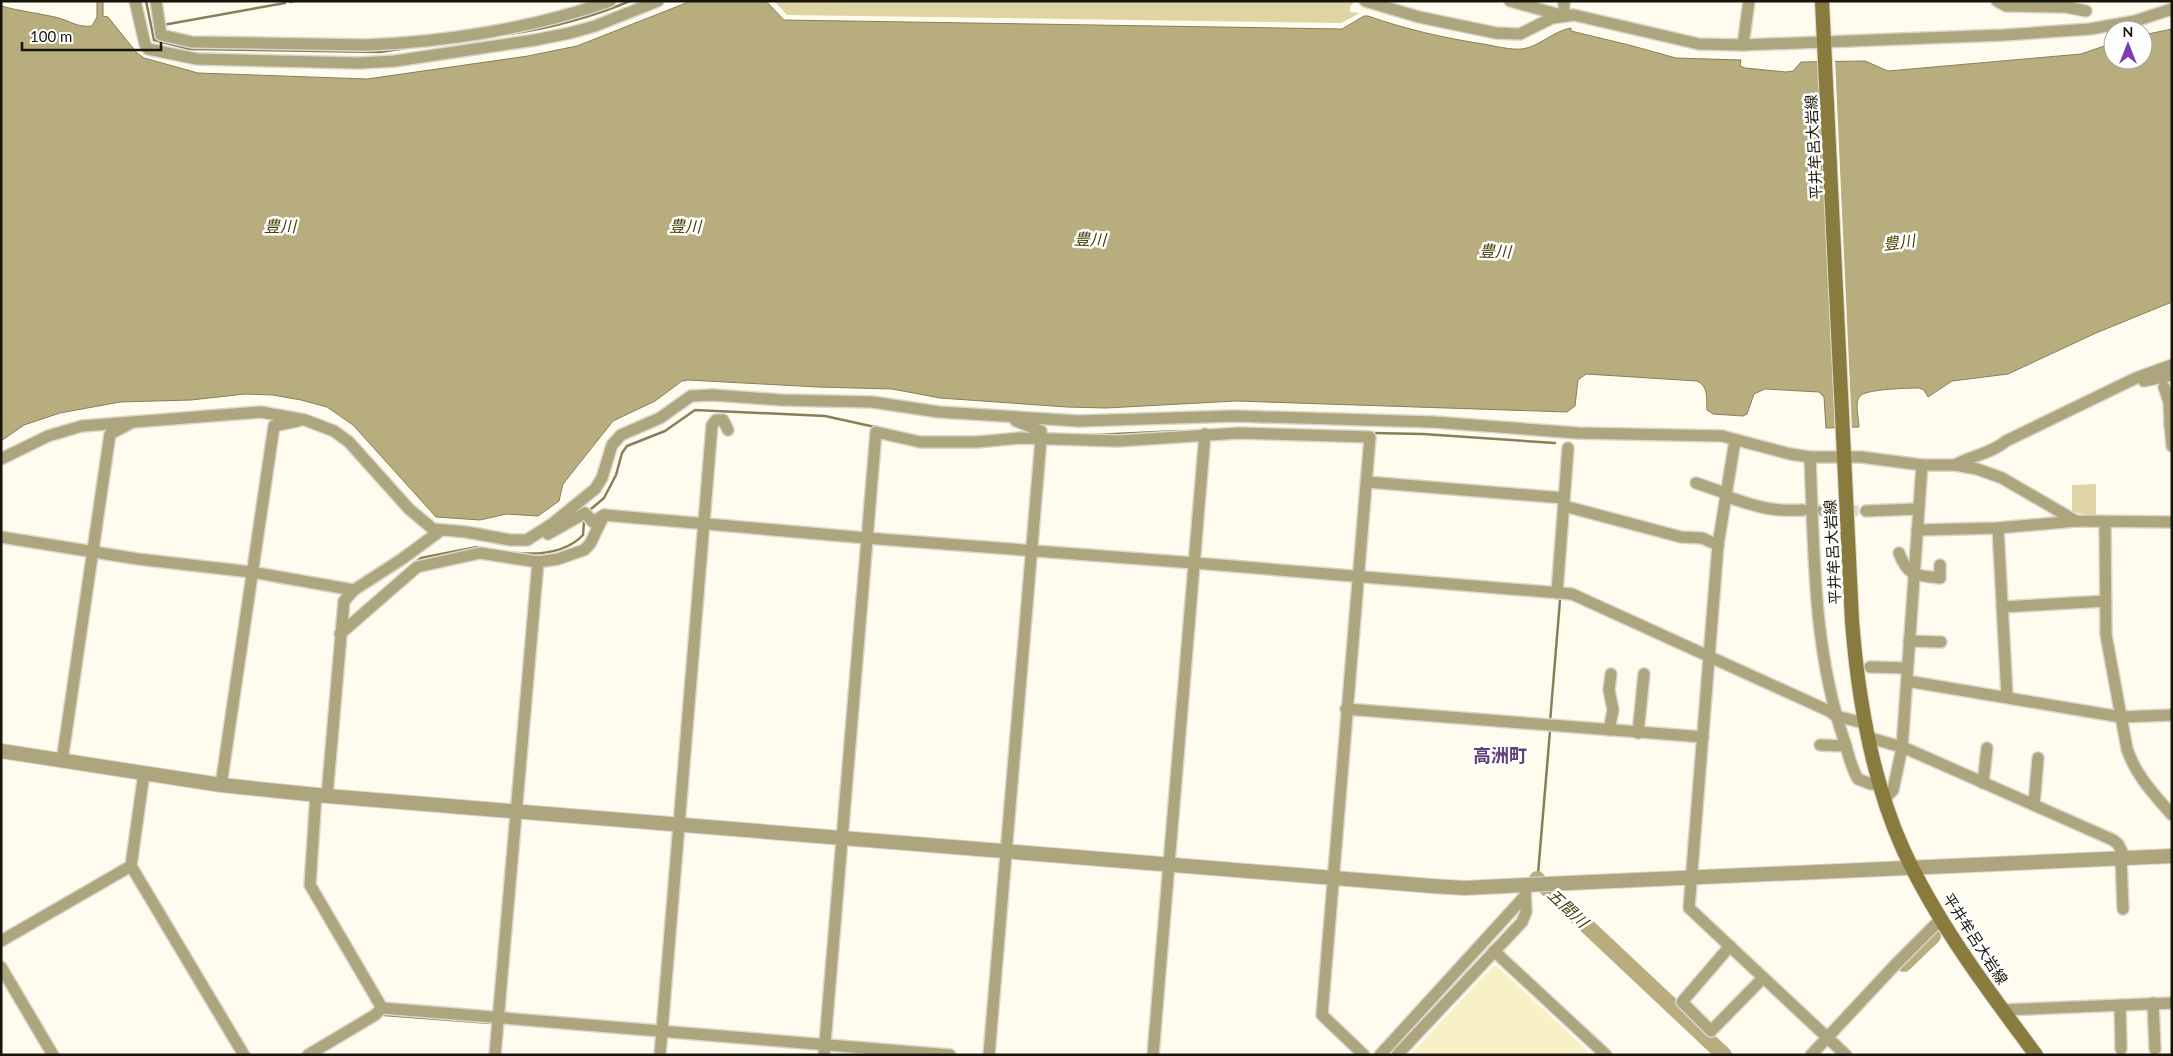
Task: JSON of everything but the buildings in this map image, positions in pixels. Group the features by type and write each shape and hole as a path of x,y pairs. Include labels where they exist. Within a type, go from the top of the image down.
{"main road":[{"name":"平井牟呂大岩線","path":"1822,1 1826,43 1852,621 1855,660 1864,723 1885,798 1902,847 1912,868 1940,920 2002,1010 2036,1055"}],"street":[{"path":"135,1 144,44 148,49 197,58 359,63 395,61 535,40 595,26 658,1"},
{"path":"156,1 161,35 192,42 366,45 391,44 507,29 529,25 604,2"},
{"path":"1365,1 1419,17 1507,34 1520,34 1552,18 1564,16 1584,17 1699,44 1826,43 2090,29 2135,21 2172,9"},
{"path":"1510,1 1564,16"},
{"path":"1564,1 1564,16"},
{"path":"1743,44 1749,1"},
{"path":"1997,1 2006,6 2066,7 2086,11"},
{"path":"1955,465 1962,460 1996,450 2006,441 2136,378 2172,366"},
{"path":"2136,378 2146,382 2172,375"},
{"path":"2164,387 2169,402 2172,446"},
{"path":"527,540 552,524 595,489 602,478 609,450 615,439 660,418 691,396 872,402 939,412 1079,421 1234,416 1433,422 1578,433 1722,436 1810,457 1845,454 1922,465 1955,465 1977,469 2002,478 2076,521"},
{"path":"1,459 26,445 82,426 137,420 261,412 305,420 334,431 349,442 409,509 429,527 440,531 466,532 519,541 537,540 588,516 593,522 604,515 1031,552 1194,563 1572,594 1710,656 1829,711 1836,716 1864,723"},
{"path":"1015,417 1016,421 1041,435"},
{"path":"62,761 110,434 137,420"},
{"path":"221,785 274,426 305,420"},
{"path":"660,1055 712,425 716,420 723,420 728,430"},
{"path":"825,1050 876,432 920,442 976,442 1041,435 1118,441 1239,433 1370,437 1322,1015 1364,1055"},
{"path":"1153,1055 1205,434"},
{"path":"989,1055 1041,435"},
{"path":"1734,440 1718,544 1689,908 1846,1055"},
{"path":"1557,593 1568,448"},
{"path":"1810,457 1815,589 1820,637 1836,716 1858,779 1871,784 1881,785"},
{"path":"1885,798 1893,790 1902,747 1917,509 1922,465"},
{"path":"1367,482 1564,502 1681,537 1702,538 1718,544"},
{"path":"1696,483 1767,509 1779,511 1803,510"},
{"path":"1866,511 1917,509"},
{"path":"340,634 417,567 480,552 538,562 558,559 584,550 590,544 604,515"},
{"path":"1917,530 1998,528 2076,521 2172,522"},
{"path":"2105,522 2106,636 2127,749 2133,767 2172,815"},
{"path":"1998,528 2007,696"},
{"path":"382,1008 310,885 344,601 354,590 402,560 440,531"},
{"path":"1,537 138,559 251,572 354,590"},
{"path":"1899,554 1903,564 1914,575 1940,578 1940,564"},
{"path":"495,1055 538,562"},
{"path":"2002,607 2106,601"},
{"path":"1909,641 1941,642"},
{"path":"1870,668 1907,668"},
{"path":"1609,730 1613,710 1608,690 1610,674"},
{"path":"1638,733 1644,674"},
{"path":"1907,681 2007,696 2121,717 2172,715"},
{"path":"1346,709 1703,738"},
{"path":"1867,737 1902,747 2113,840 2118,844 2123,858 2123,909"},
{"path":"1820,745 1846,746"},
{"path":"1983,783 1987,748"},
{"path":"1,751 221,785 321,795 1332,878 1525,891 1691,878 2172,856"},
{"path":"2034,805 2038,758"},
{"path":"144,773 131,866 244,1055"},
{"path":"1,941 131,866"},
{"path":"1396,1055 1522,922 1526,912 1525,891"},
{"path":"1380,1055 1525,891"},
{"path":"1811,1055 1940,920"},
{"path":"1730,946 1682,1002 1712,1031 1763,978"},
{"path":"1494,951 1606,1055"},
{"path":"1,967 53,1055"},
{"path":"2002,1010 2172,1002"},
{"path":"2153,1003 2155,1049"},
{"path":"2120,1005 2122,1050"},
{"path":"308,1055 375,1015 382,1008 661,1031 825,1050 950,1055"}],"shaded area":[{"path":"774,1 1351,1 1354,2 1350,7 1350,12 1360,13 1341,23 787,15"},
{"path":"2096,484 2096,516 2072,512 2072,485"},
{"path":"1493,966 1497,966 1592,1055 1410,1055"}],"water":[{"name":"豊川","path":"97,1 103,1 103,16 108,17 137,53 144,58 198,73 367,79 528,56 577,46 691,1 766,1 784,20 1342,29 1364,16 1368,16 1439,36 1517,49 1528,48 1558,32 1571,28 1571,31 1676,58 1741,60 1740,66 1745,68 1786,72 1793,71 1801,62 1865,61 1888,71 2081,54 2103,46 2103,70 2153,70 2153,33 2172,29 2172,302 2096,333 2008,374 1952,381 1928,397 1924,390 1919,388 1888,389 1864,394 1860,396 1857,402 1859,427 1826,428 1824,397 1819,392 1765,389 1754,394 1747,414 1743,416 1713,414 1707,410 1705,390 1701,383 1697,381 1586,374 1578,380 1575,406 1567,412 1236,401 1106,408 1067,407 940,398 892,389 688,380 682,381 655,401 613,421 563,484 559,501 538,516 506,514 480,520 436,517 353,425 327,407 273,395 245,394 191,400 120,402 60,413 24,425 1,441 1,6 60,18 77,25 92,26 97,17"}],"pier":[{"path":"1818,59 1835,59 1852,430 1835,430"}],"waterway":[{"path":"146,1 154,40 190,49 380,52 407,48"},
{"path":"290,2 294,1"},
{"path":"509,34 571,21 630,1"},
{"path":"163,25 285,3"},
{"path":"590,514 591,509 604,498 616,475 622,453 627,446 665,431 695,410 825,416 875,427"},
{"path":"1094,435 1179,431"},
{"path":"1372,433 1423,434 1555,443"},
{"path":"517,553 553,552 569,546 583,535 586,518"},
{"path":"408,568 421,558 477,547"},
{"path":"1550,722 1560,600"},
{"path":"332,676 334,656"},
{"path":"1538,874 1550,731"},
{"name":"五間川","path":"1535,883 1537,879 1724,1055"},
{"name":"五間川","path":"1904,964 1933,936"},
{"path":"385,1015 491,1023"}],"tunnel":[{"path":"1831,510 1866,511"}],"district":[{"name":"高洲町","path":"1500,756"}]}
